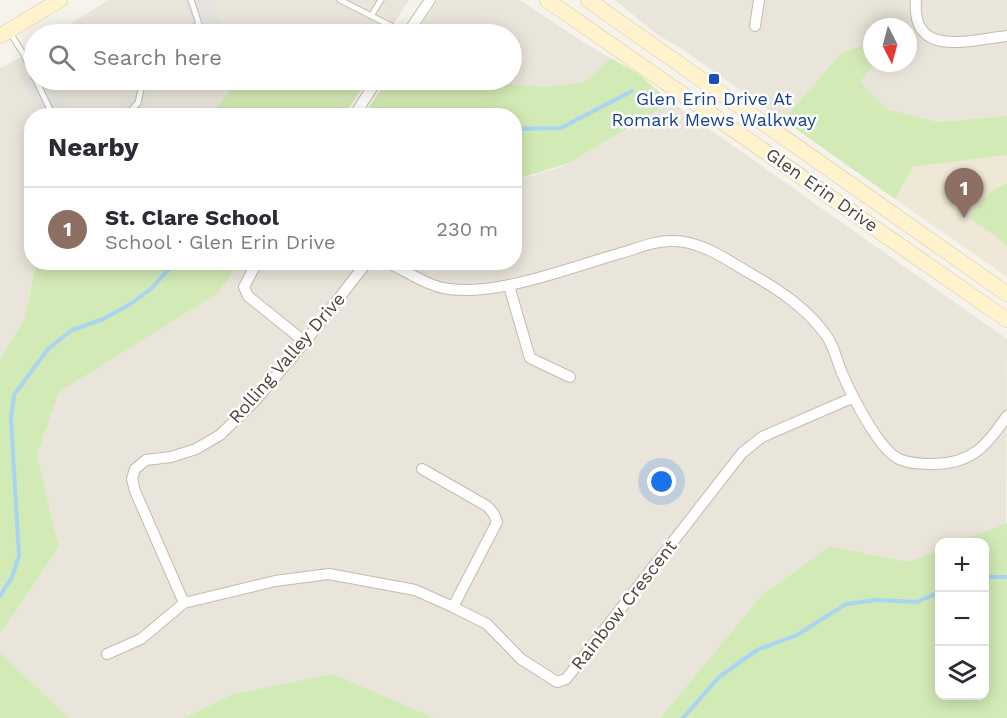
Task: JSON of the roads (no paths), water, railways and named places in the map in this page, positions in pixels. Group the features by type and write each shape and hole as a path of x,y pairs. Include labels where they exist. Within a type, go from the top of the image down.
{"street":[{"path":"4,34 60,0"},
{"path":"414,24 430,0"},
{"name":"Glen Erin Drive","path":"548,0 1007,320"},
{"name":"Glen Erin Drive","path":"588,0 1007,294"},
{"path":"755,26 759,0"},
{"path":"916,0 919,27 929,39 945,42 1007,36"},
{"path":"359,108 371,90"},
{"path":"401,270 424,282 448,289 474,290 509,286 650,245 674,241 694,244 792,299 827,336 852,398 882,442 898,459 920,464 963,460 981,449 1007,416"},
{"path":"253,270 244,287 248,296 305,342"},
{"name":"Rolling Valley Drive","path":"184,603 135,491 132,479 135,469 146,460 171,457 196,449 220,435 254,402 305,342 361,270"},
{"path":"509,286 530,358 570,377"},
{"name":"Rainbow Crescent","path":"107,654 141,639 184,603 275,581 329,574 415,590 487,624 521,659 549,678 557,682 566,679 742,453 762,437 852,398"},
{"path":"422,469 487,506 497,522 453,607"}],"lane":[{"path":"191,0 199,24"},
{"path":"340,0 387,24"},
{"path":"371,16 381,0"},
{"path":"4,34 24,55"},
{"path":"41,90 49,108"},
{"path":"133,108 138,103 141,90"}],"waterway":[{"path":"522,129 561,128 632,91"},
{"path":"0,596 12,577 19,556 11,418 14,395 48,349 72,330 101,320 129,305 152,288 168,270"},
{"path":"989,577 1007,577"},
{"path":"683,718 719,677 757,650 797,635 846,604 877,600 917,602 935,594"}],"place":[{"name":"Glen Erin Drive At Romark Mews Walkway","path":"714,79"},
{"name":"St. Clare School","path":"964,218"}]}
